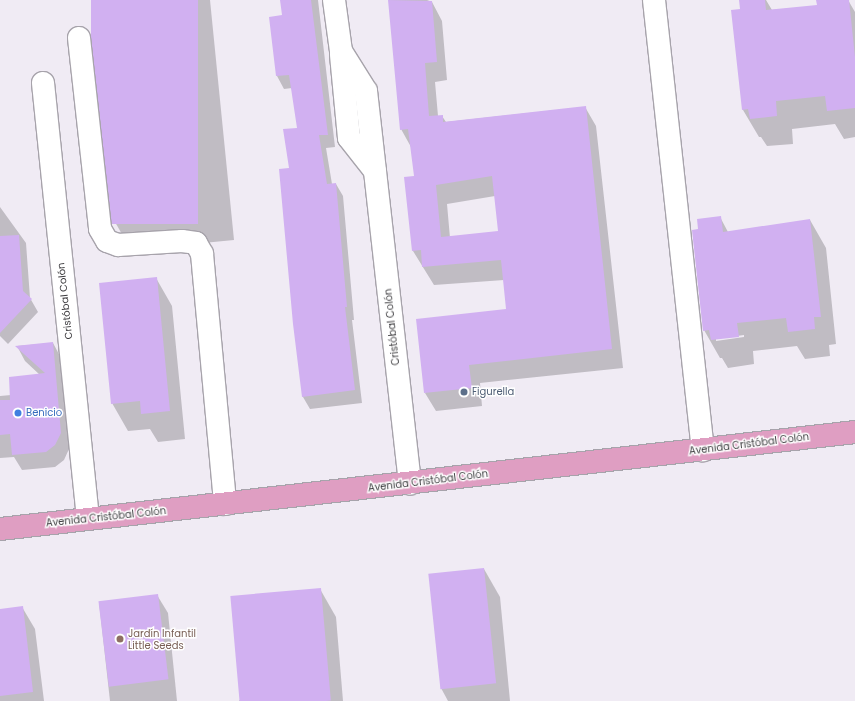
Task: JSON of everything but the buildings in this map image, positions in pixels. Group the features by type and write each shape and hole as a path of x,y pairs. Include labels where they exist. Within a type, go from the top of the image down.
{"main road":[{"name":"Avenida Cristóbal Colón","path":"0,529 410,484 855,432"}],"street":[{"name":"Cristóbal Colón","path":"334,0 340,51 366,91 410,484"},
{"path":"654,0 702,450"},
{"path":"79,38 100,229 103,235 107,241 127,246 182,241 196,244 202,254 226,504"},
{"name":"Cristóbal Colón","path":"43,83 88,519"}],"place":[{"name":"Figurella","path":"464,392"},
{"name":"Benicio","path":"18,413"},
{"name":"Jardín Infantil Little Seeds","path":"120,639"}]}
